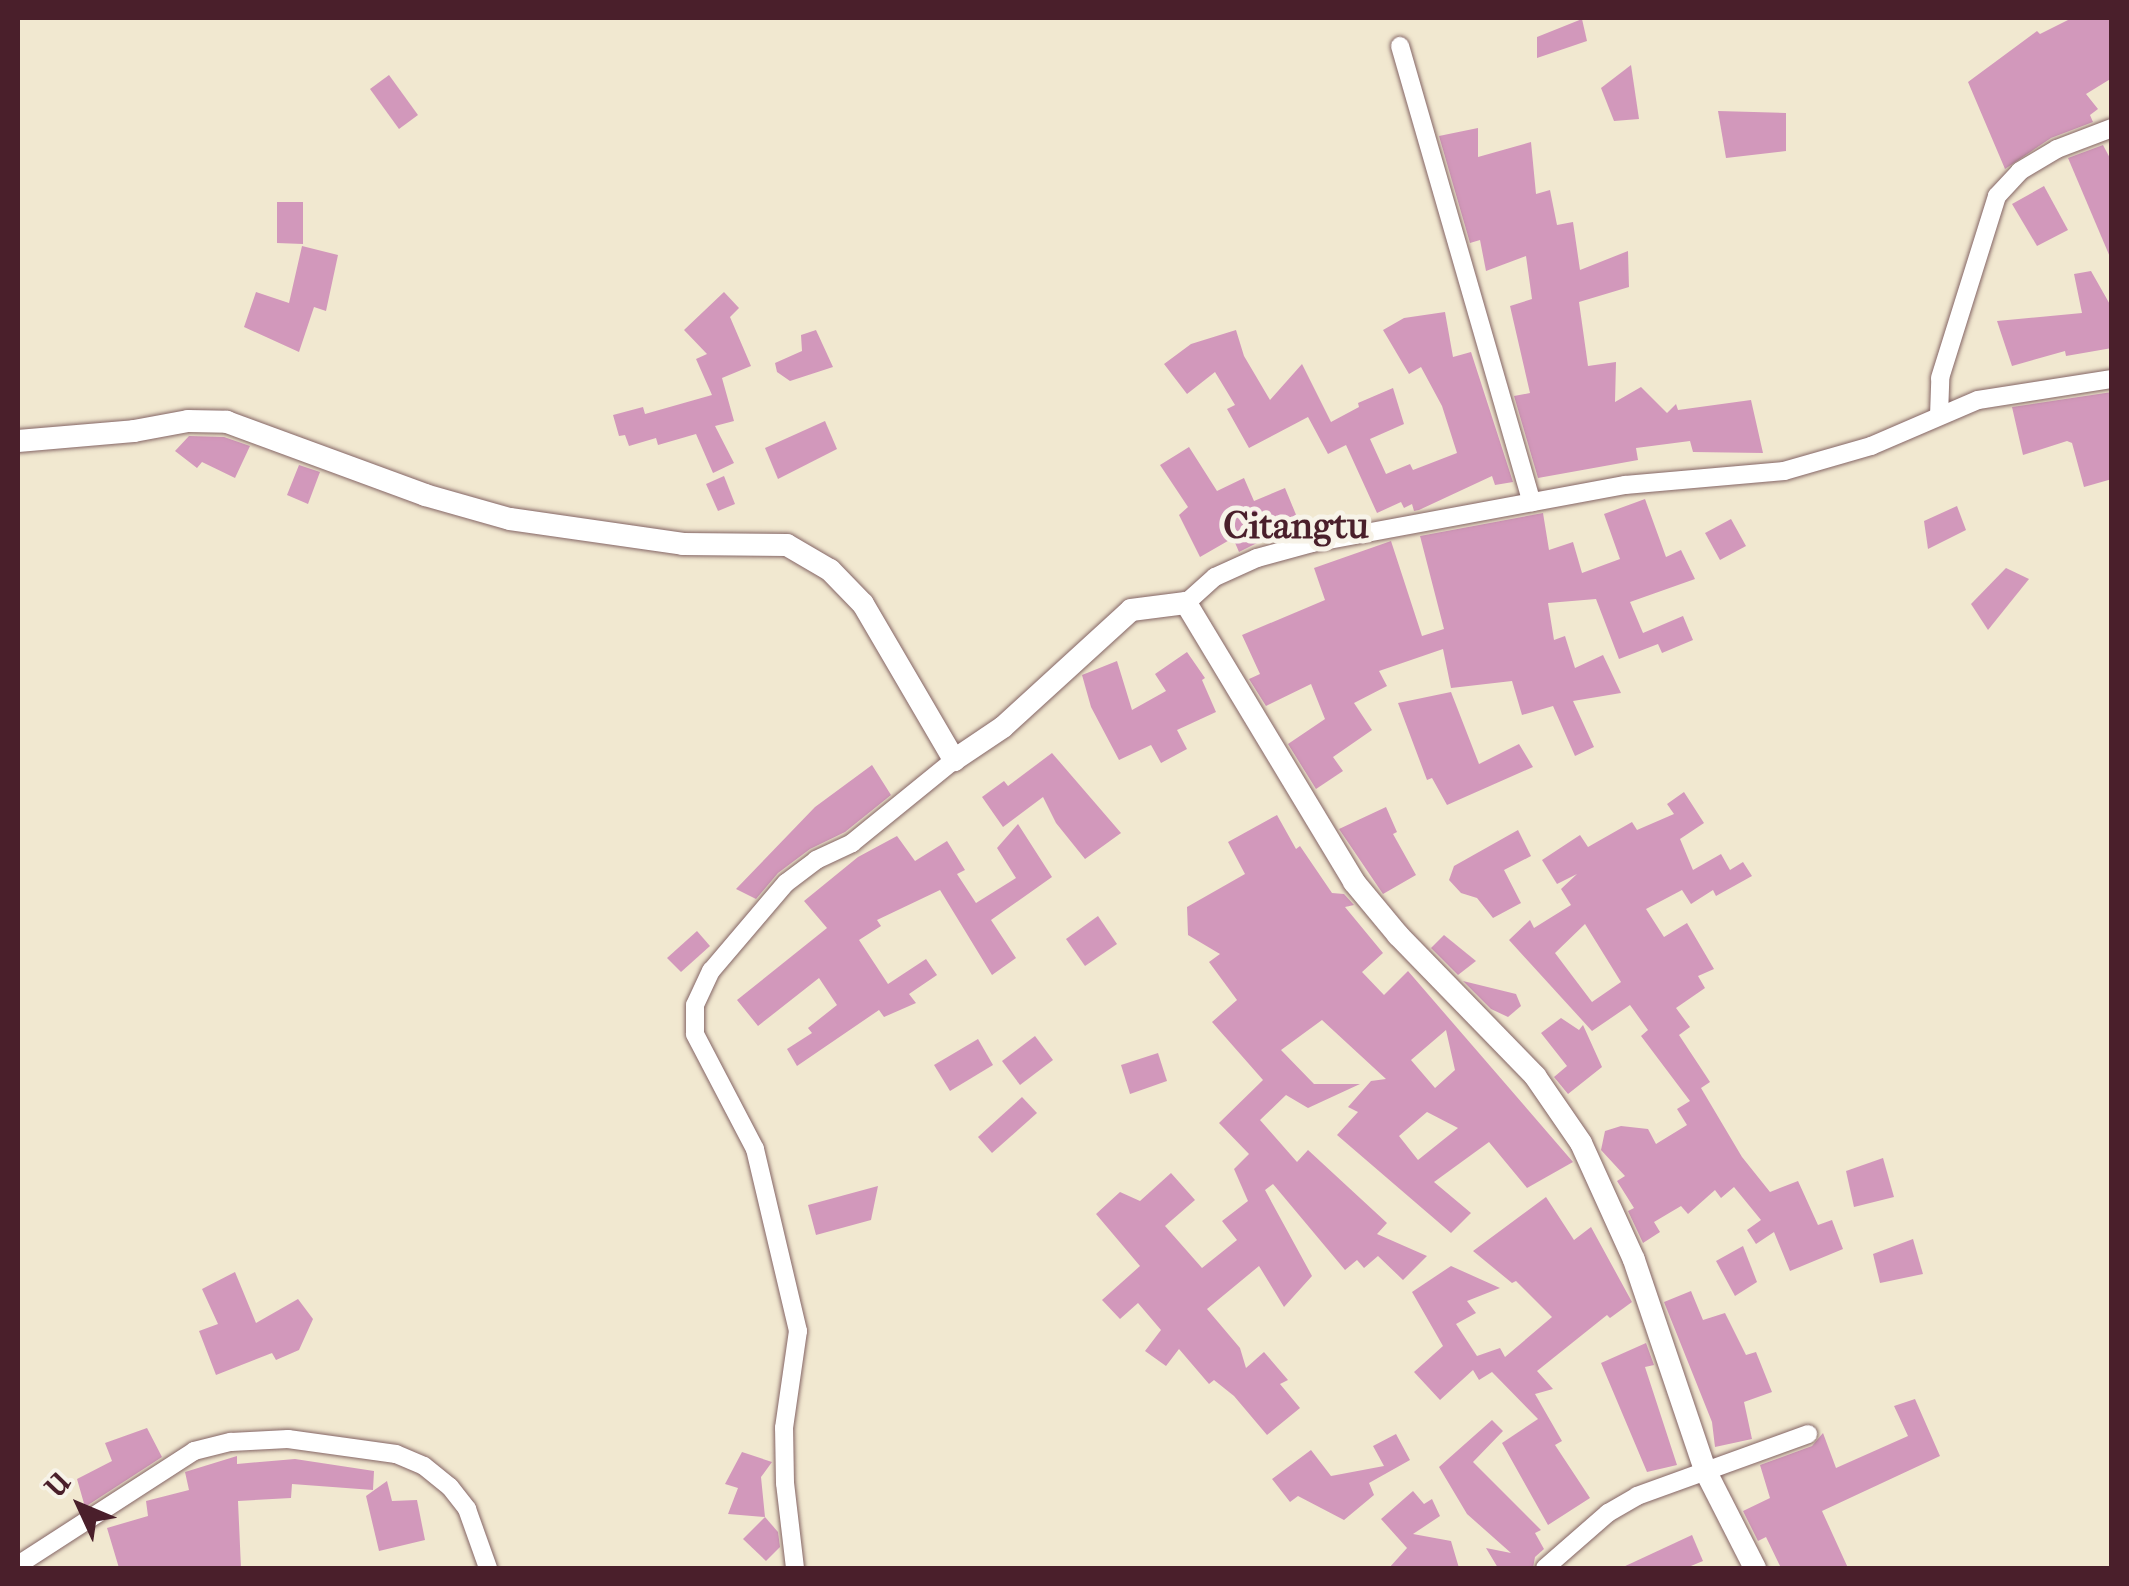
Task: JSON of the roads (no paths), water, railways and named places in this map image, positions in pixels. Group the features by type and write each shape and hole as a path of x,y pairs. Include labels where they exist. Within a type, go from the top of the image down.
{"street":[{"path":"1400,46 1532,502"},
{"path":"1939,416 1940,378 1997,196 2020,171 2057,149 2112,128"},
{"path":"798,1564 784,1483 784,1428 798,1331 755,1149 695,1034 695,1005 712,971 786,884 816,860 852,843 954,760 1003,727 1131,610 1186,603 1215,576 1257,558 1406,523 1625,485 1784,471 1861,450 1939,416 2003,394 2112,380"},
{"path":"18,441 188,422 227,422 425,495 510,518 682,544 787,545 830,570 863,604 954,760"},
{"path":"1186,603 1354,882 1398,935 1535,1076 1581,1143 1634,1260 1705,1470 1755,1568"},
{"path":"1545,1568 1616,1508 1705,1470 1808,1434"},
{"path":"18,1565 194,1451 232,1442 288,1438 396,1454 424,1466 450,1487 467,1510 488,1568"}],"district":[{"name":"Citangtu","path":"1296,526"}]}
